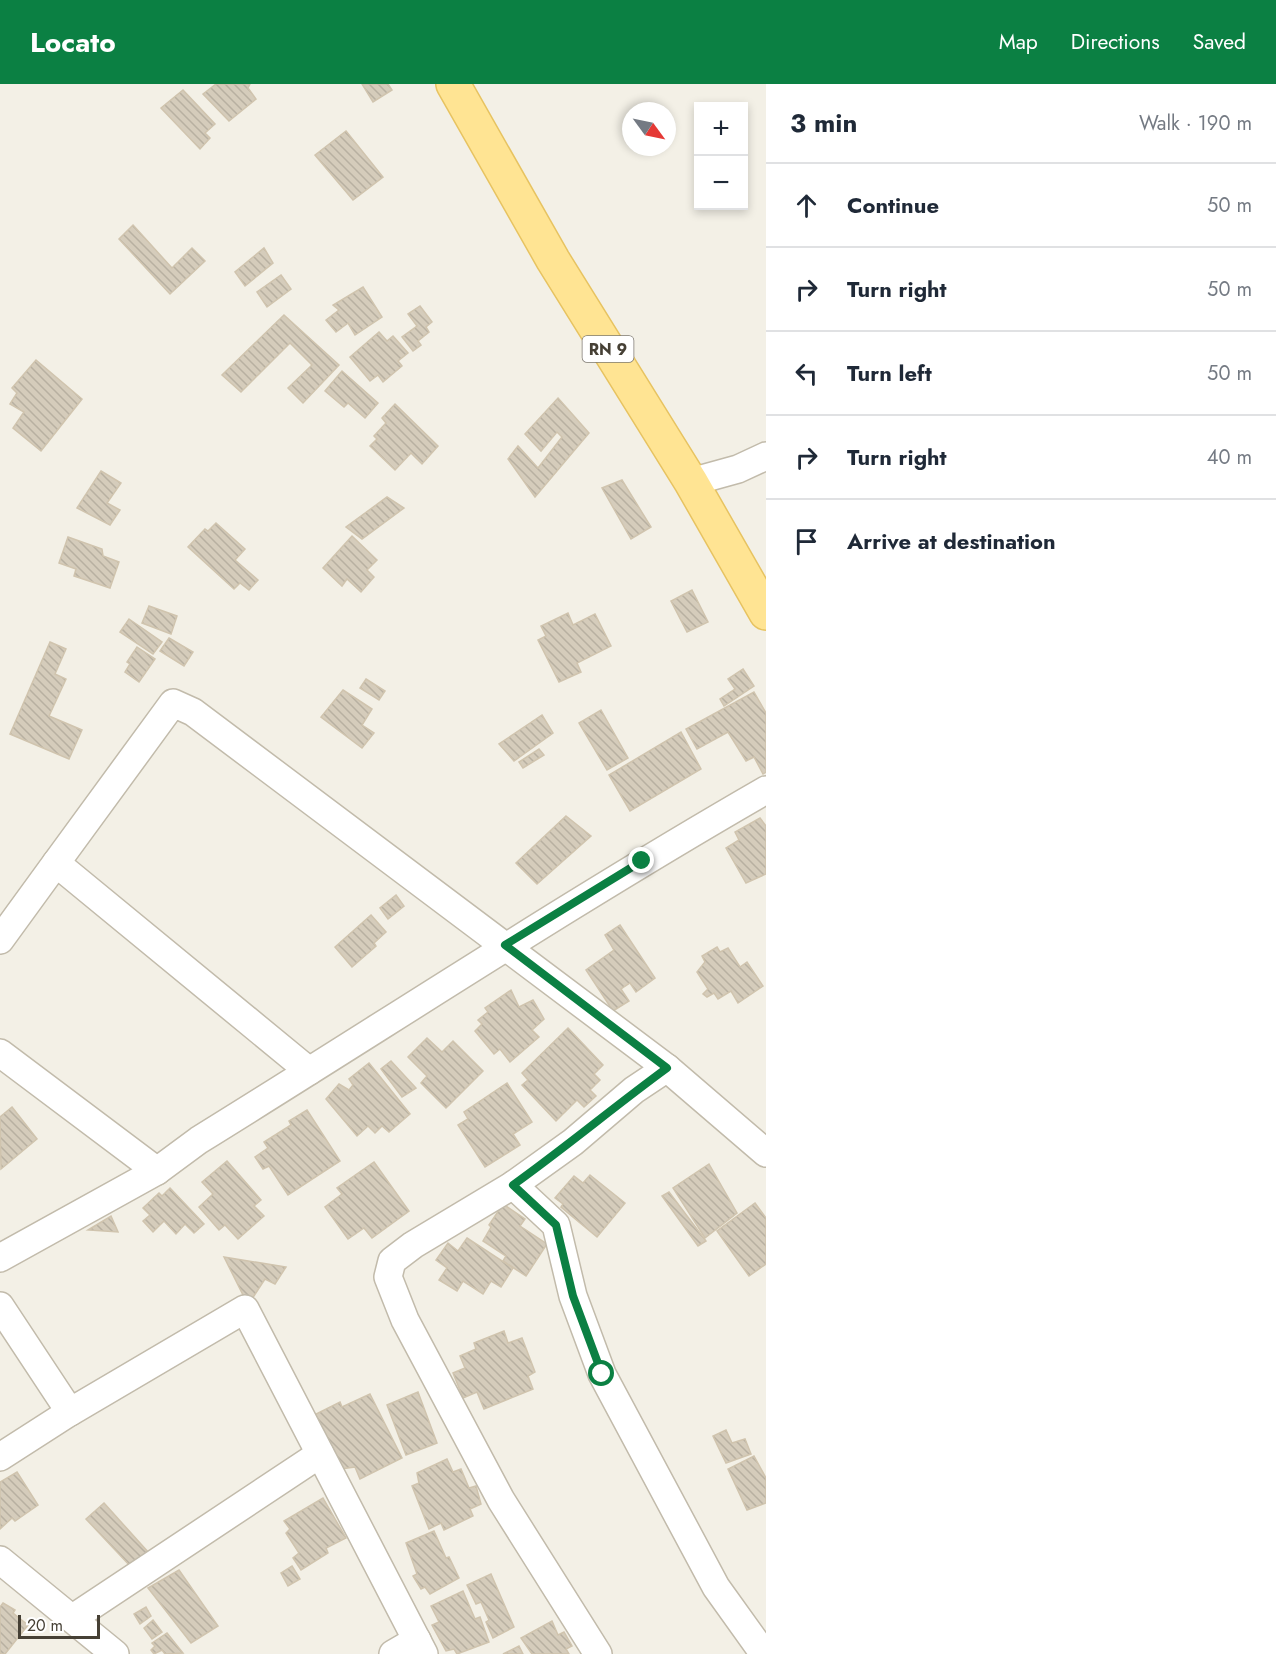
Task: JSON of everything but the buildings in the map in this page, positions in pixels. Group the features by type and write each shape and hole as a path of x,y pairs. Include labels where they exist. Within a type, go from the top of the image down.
{"main road":[{"name":"RN 9","path":"453,84 559,270 691,482 766,613"}],"street":[{"path":"691,482 738,469 766,456"},
{"path":"0,940 173,703 194,712 505,945 667,1068 766,1153"},
{"path":"0,1257 157,1172 199,1140 505,945 642,861 766,790"},
{"path":"56,863 309,1071"},
{"path":"0,1053 157,1172"},
{"path":"598,1654 501,1500 405,1320 387,1277 388,1268 398,1255 513,1185 573,1142 634,1090 667,1068"},
{"path":"513,1185 556,1225 573,1296 602,1374 716,1587 764,1654"},
{"path":"0,1306 70,1412"},
{"path":"0,1457 70,1412 245,1309 421,1647 393,1654"},
{"path":"73,1618 320,1454"},
{"path":"0,1560 115,1654"}],"route":[{"path":"602,1374 573,1296 556,1225 513,1185 573,1142 634,1090 667,1068 505,945 642,861"}]}
